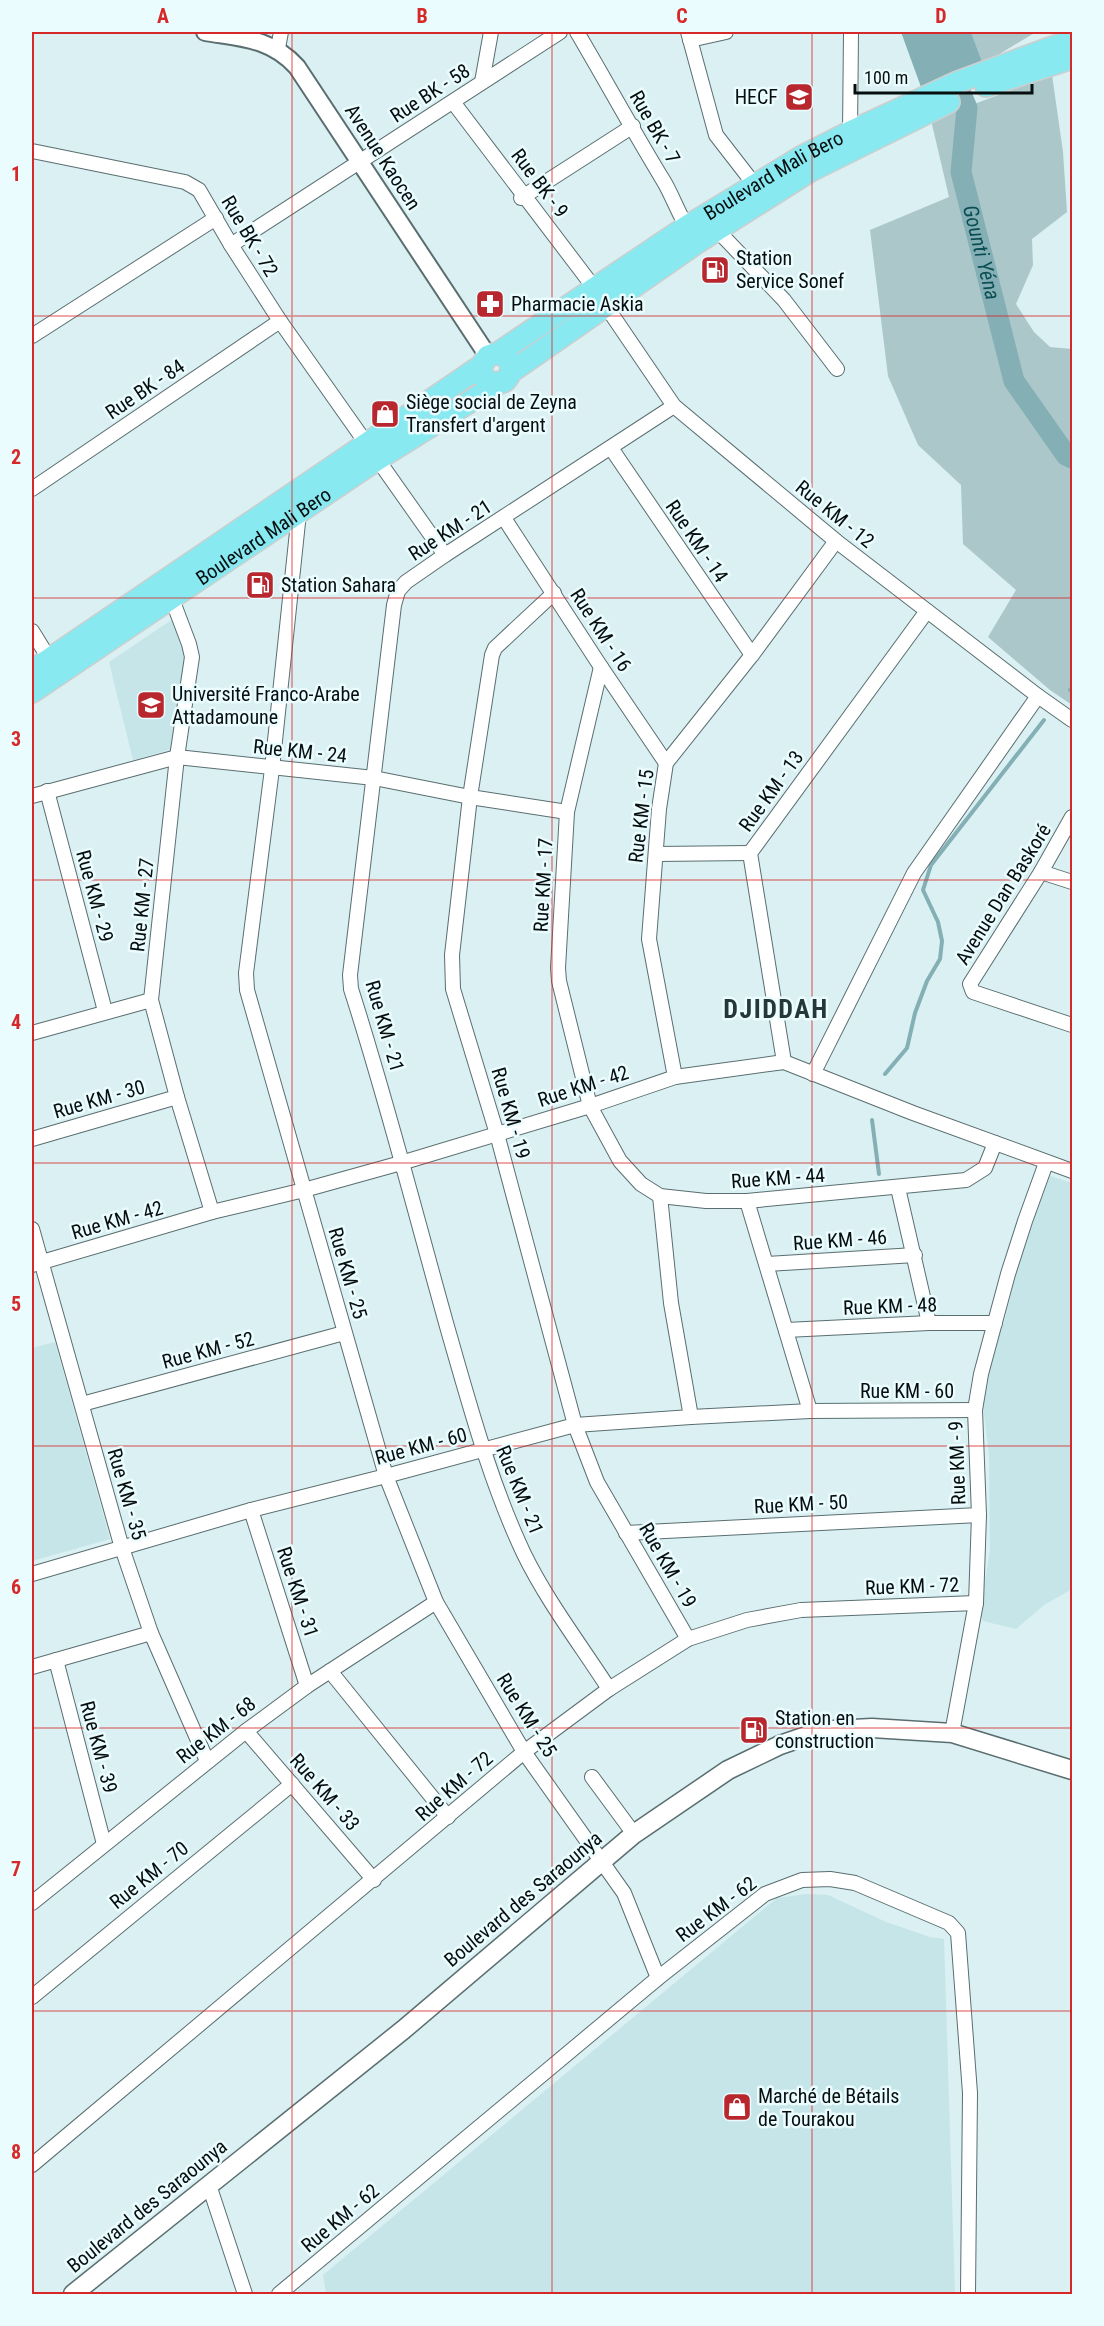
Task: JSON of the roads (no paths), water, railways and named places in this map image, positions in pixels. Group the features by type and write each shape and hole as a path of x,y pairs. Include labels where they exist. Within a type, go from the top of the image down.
{"main road":[{"name":"Boulevard Mali Bero","path":"240,540 299,513 489,359 601,297 692,235 754,184 850,132 949,94 1072,40"},
{"name":"Boulevard Mali Bero","path":"973,84 1072,58"},
{"name":"Boulevard Mali Bero","path":"692,235 717,230 810,171 949,94"},
{"name":"Boulevard Mali Bero","path":"32,692 55,667 372,452 504,378 601,297"},
{"path":"489,359 485,379 504,378"},
{"name":"Boulevard Mali Bero","path":"32,671 55,667 172,599 213,558"},
{"name":"Boulevard des Saraounya","path":"73,2295 403,2030 634,1834 728,1770 780,1745 812,1734 833,1730 872,1728 952,1733 1072,1770"}],"street":[{"name":"Avenue Kaocen","path":"205,32 250,40 279,40 361,161 489,359"},
{"path":"482,82 491,32"},
{"name":"Rue BK - 58","path":"231,245 560,32"},
{"name":"Rue BK - 7","path":"576,32 633,126 645,153 692,235"},
{"path":"726,32 689,36 716,135 754,184"},
{"path":"850,132 851,32"},
{"name":"Rue BK - 9","path":"453,102 601,297"},
{"path":"523,197 633,126"},
{"name":"Rue BK - 72","path":"32,151 184,182 199,190 280,321 445,555"},
{"path":"32,336 216,218"},
{"path":"717,230 783,300 837,369"},
{"name":"Rue KM - 12","path":"601,297 674,406 836,542 1072,720"},
{"name":"Rue BK - 84","path":"32,489 280,321"},
{"name":"Rue KM - 21","path":"609,1689 537,1577 512,1526 482,1450 377,1068 350,981 394,605 398,591 406,582 445,555 674,406"},
{"name":"Rue KM - 14","path":"610,448 752,655"},
{"name":"Rue KM - 25","path":"299,513 272,769 246,981 386,1476 436,1602 524,1752 624,1893 658,1978"},
{"name":"Rue KM - 16","path":"504,518 666,763"},
{"name":"Rue KM - 15","path":"675,1077 650,954 649,920 659,809 666,763 752,655 836,542"},
{"name":"Rue KM - 19","path":"554,593 495,648 492,655 470,796 451,972 453,988 497,1134 575,1425 597,1482 688,1639"},
{"name":"Rue KM - 27","path":"172,599 192,652 177,757 151,1000 177,1097 212,1212"},
{"name":"Rue KM - 13","path":"784,1062 750,853 927,611"},
{"path":"32,632 55,667"},
{"name":"Rue KM - 17","path":"590,1106 559,981 567,812 601,667"},
{"path":"813,1074 915,873 1038,696"},
{"name":"Rue KM - 24","path":"32,796 177,757 272,769 374,778 567,812"},
{"name":"Rue KM - 29","path":"46,791 105,1011"},
{"name":"Avenue Dan Baskoré","path":"1072,817 1041,872 970,984 973,992 1072,1025"},
{"path":"656,854 750,853"},
{"path":"1041,872 1072,882"},
{"path":"32,1033 151,1000"},
{"path":"784,1062 1072,1171"},
{"name":"Rue KM - 42","path":"36,1264 212,1212 304,1190 497,1134 675,1077 784,1062"},
{"name":"Rue KM - 30","path":"32,1139 177,1097"},
{"name":"Rue KM - 44","path":"590,1106 620,1161 640,1184 660,1196 706,1201 747,1201 966,1180 985,1168 995,1143"},
{"name":"Rue KM - 9","path":"952,1733 976,1603 979,1515 975,1410 981,1374 1024,1221 1046,1163"},
{"path":"898,1188 929,1323"},
{"path":"660,1196 671,1303 691,1417"},
{"path":"747,1201 810,1411"},
{"name":"Rue KM - 35","path":"32,1229 36,1264 82,1404 122,1548 151,1633 207,1761"},
{"name":"Rue KM - 46","path":"767,1264 915,1255"},
{"name":"Rue KM - 48","path":"786,1330 929,1323 995,1323"},
{"name":"Rue KM - 52","path":"82,1404 344,1333"},
{"name":"Rue KM - 60","path":"32,1574 251,1510 575,1425 810,1411 975,1410"},
{"name":"Rue KM - 31","path":"251,1510 307,1686"},
{"name":"Rue KM - 50","path":"626,1533 979,1515"},
{"name":"Rue KM - 68","path":"32,1903 246,1731 307,1686 436,1602"},
{"name":"Rue KM - 72","path":"32,2165 190,2030 374,1880 524,1752 609,1689 688,1639 747,1620 801,1610 976,1603"},
{"path":"32,1668 151,1633"},
{"name":"Rue KM - 39","path":"56,1660 104,1844"},
{"path":"330,1671 448,1817"},
{"name":"Rue KM - 33","path":"246,1731 374,1880"},
{"path":"592,1777 634,1834"},
{"name":"Rue KM - 70","path":"32,1997 292,1784"},
{"name":"Rue KM - 62","path":"279,2295 658,1978 765,1894 802,1880 830,1879 855,1884 954,1927 957,1933 970,2092 968,2295"},
{"path":"209,2185 245,2295"}],"waterway":[{"name":"Gounti Yéna","path":"934,32 967,108 961,172 1014,381 1066,455 1072,458"},
{"path":"885,1074 907,1048 915,1013 927,981 940,959 942,941 938,922 923,890 931,865 1044,720"},
{"path":"872,1120 879,1174"}],"place":[{"name":"HECF","path":"799,97"},
{"name":"Station Service Sonef","path":"715,270"},
{"name":"Pharmacie Askia","path":"490,304"},
{"name":"Siège social de Zeyna Transfert d'argent","path":"385,414"},
{"name":"Station Sahara","path":"260,585"},
{"name":"Université Franco-Arabe Attadamoune","path":"151,705"},
{"name":"Station en construction","path":"754,1730"},
{"name":"Marché de Bétails de Tourakou","path":"737,2107"}],"district":[{"name":"DJIDDAH","path":"776,1009"}]}
